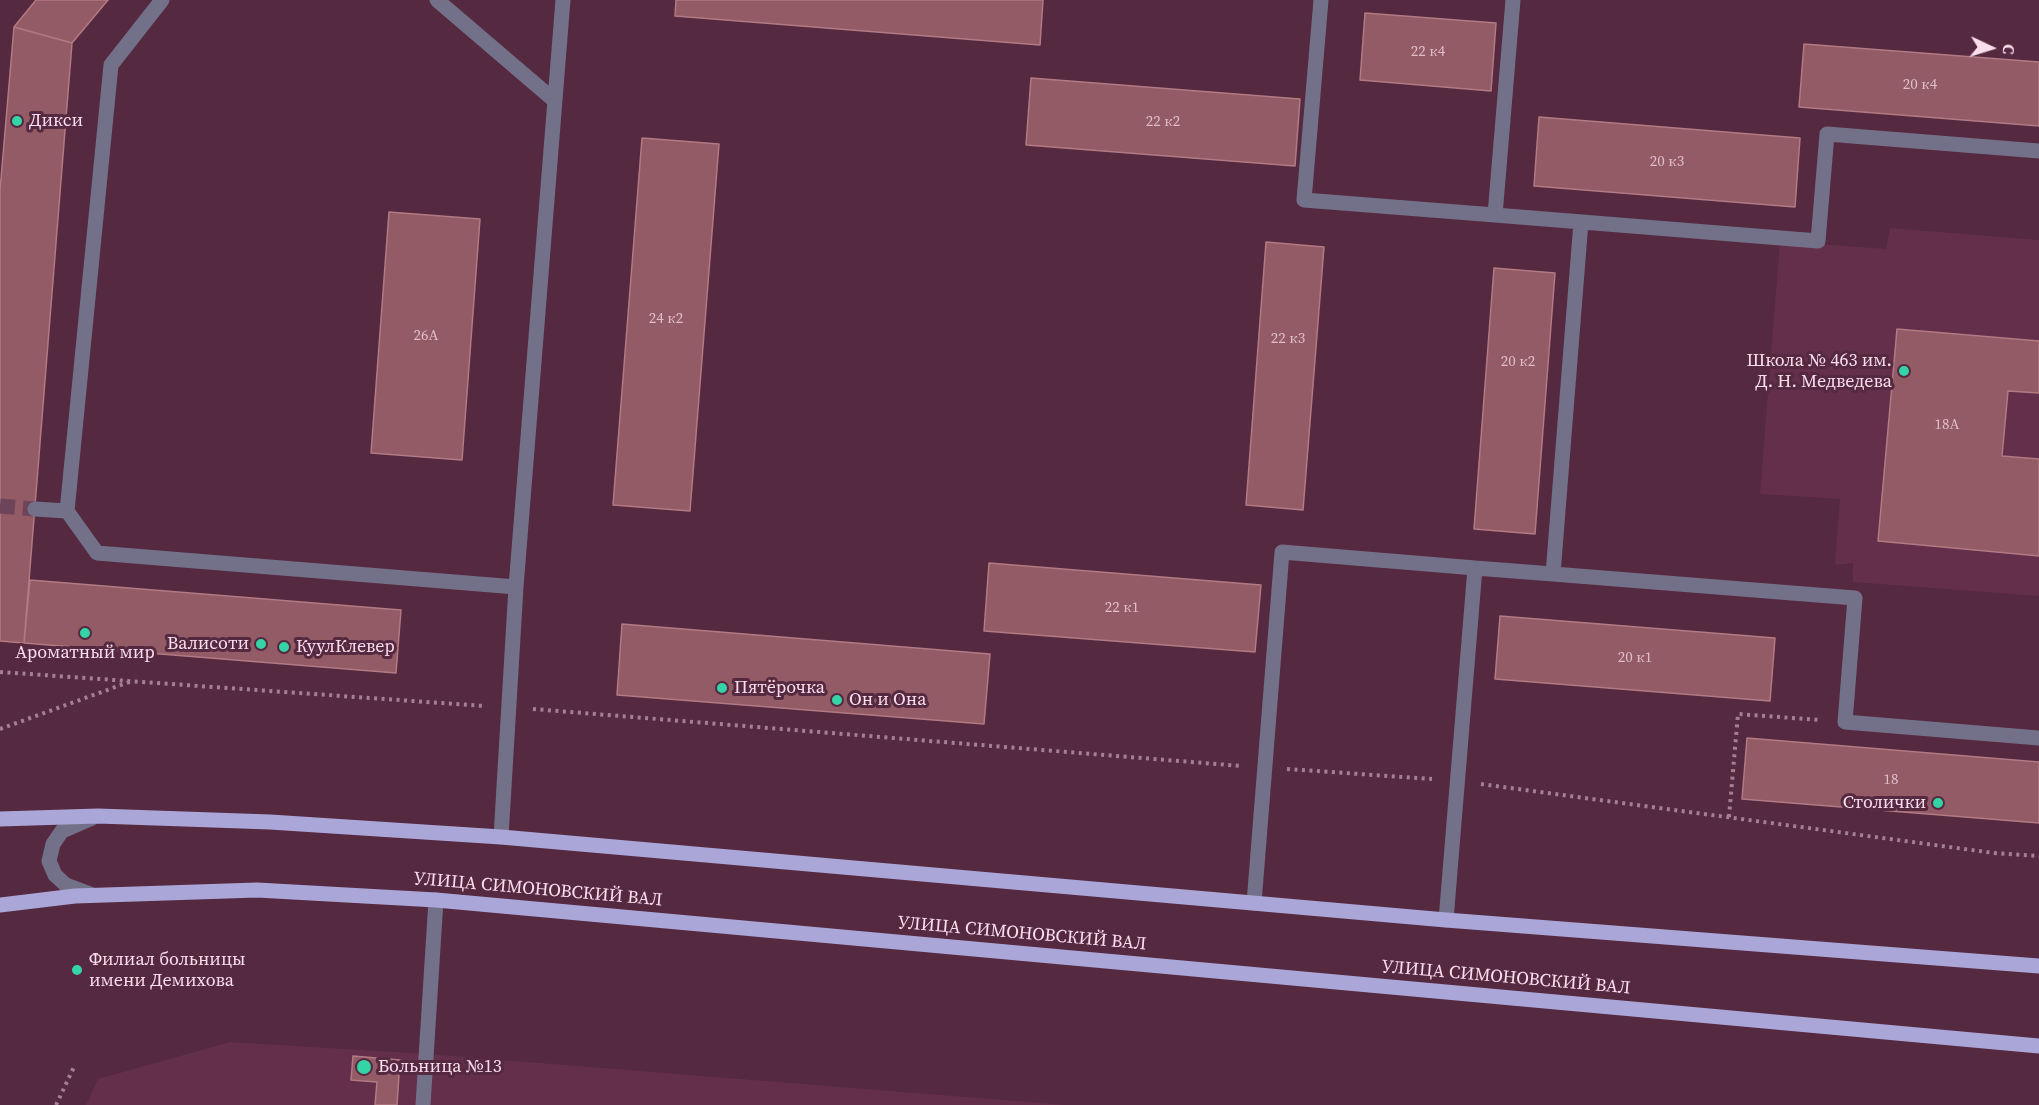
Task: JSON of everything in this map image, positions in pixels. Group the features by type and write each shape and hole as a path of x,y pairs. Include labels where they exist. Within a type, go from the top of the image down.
{"main road":[{"path":"0,819 98,816 270,822 501,837 1446,920 2039,966"},
{"name":"УЛИЦА СИМОНОВСКИЙ ВАЛ","path":"0,905 97,895 257,890 436,900 2039,1046"}],"street":[{"path":"162,0 111,64 67,511 97,554 516,586"},
{"path":"437,0 555,101"},
{"path":"501,837 507,707 563,0"},
{"path":"1320,0 1304,200 1818,241 1827,134 2039,151"},
{"path":"1495,215 1513,0"},
{"path":"1553,574 1581,222"},
{"path":"35,509 67,511"},
{"path":"1254,903 1282,552 1855,598 1845,722 2039,738"},
{"path":"1446,920 1475,568"},
{"path":"97,895 66,885 54,875 49,861 53,844 62,831 77,822 98,816"},
{"path":"423,1105 436,900"}],"path":[{"path":"0,672 507,707 1265,768 1458,780 1994,853 2039,856"},
{"path":"0,729 134,680"},
{"path":"1729,817 1738,714 1845,722"},
{"path":"56,1105 74,1067"}],"shaded area":[{"name":"Школа № 463 им. Д. Н. Медведева","path":"1890,228 2039,240 2039,596 1853,582 1853,563 1835,565 1840,499 1760,494 1780,241 1886,249"},
{"name":"Больница №13","path":"230,1042 427,1054 1066,1105 86,1105 98,1079"}],"building":[{"path":"36,0 108,0 72,43 14,27"},
{"path":"676,0 1043,0 1040,45 675,16"},
{"path":"1365,13 1496,23 1491,91 1360,80"},
{"path":"14,27 72,43 24,643 0,641 0,190"},
{"path":"1804,44 2039,62 2039,126 1799,107"},
{"path":"1031,78 1300,99 1295,166 1026,145"},
{"path":"1539,117 1800,138 1795,207 1534,186"},
{"path":"642,138 719,144 690,511 613,505"},
{"path":"389,212 480,219 462,460 371,453"},
{"path":"1266,242 1324,247 1303,510 1246,505"},
{"path":"1494,268 1555,273 1535,534 1474,529"},
{"path":"1897,329 2039,341 2039,393 2008,391 2002,456 2039,459 2039,556 1878,541"},
{"path":"989,563 1261,585 1255,652 984,631"},
{"path":"30,580 401,610 396,673 24,643"},
{"path":"1500,616 1775,638 1770,701 1495,679"},
{"path":"622,624 990,654 984,724 617,695"},
{"path":"1747,738 2039,762 2039,823 1742,799"},
{"path":"353,1056 400,1060 397,1105 375,1105 377,1082 351,1080"}],"tunnel":[{"path":"0,506 35,509"}],"place":[{"name":"Дикси","path":"17,121"},
{"name":"Школа № 463 им. Д. Н. Медведева","path":"1904,371"},
{"name":"Ароматный мир","path":"85,633"},
{"name":"Валисоти","path":"261,644"},
{"name":"КуулКлевер","path":"284,647"},
{"name":"Пятёрочка","path":"722,688"},
{"name":"Он и Она","path":"837,700"},
{"name":"Столички","path":"1938,803"},
{"name":"Филиал больницы имени Демихова","path":"77,970"},
{"name":"Больница №13","path":"364,1067"}]}
